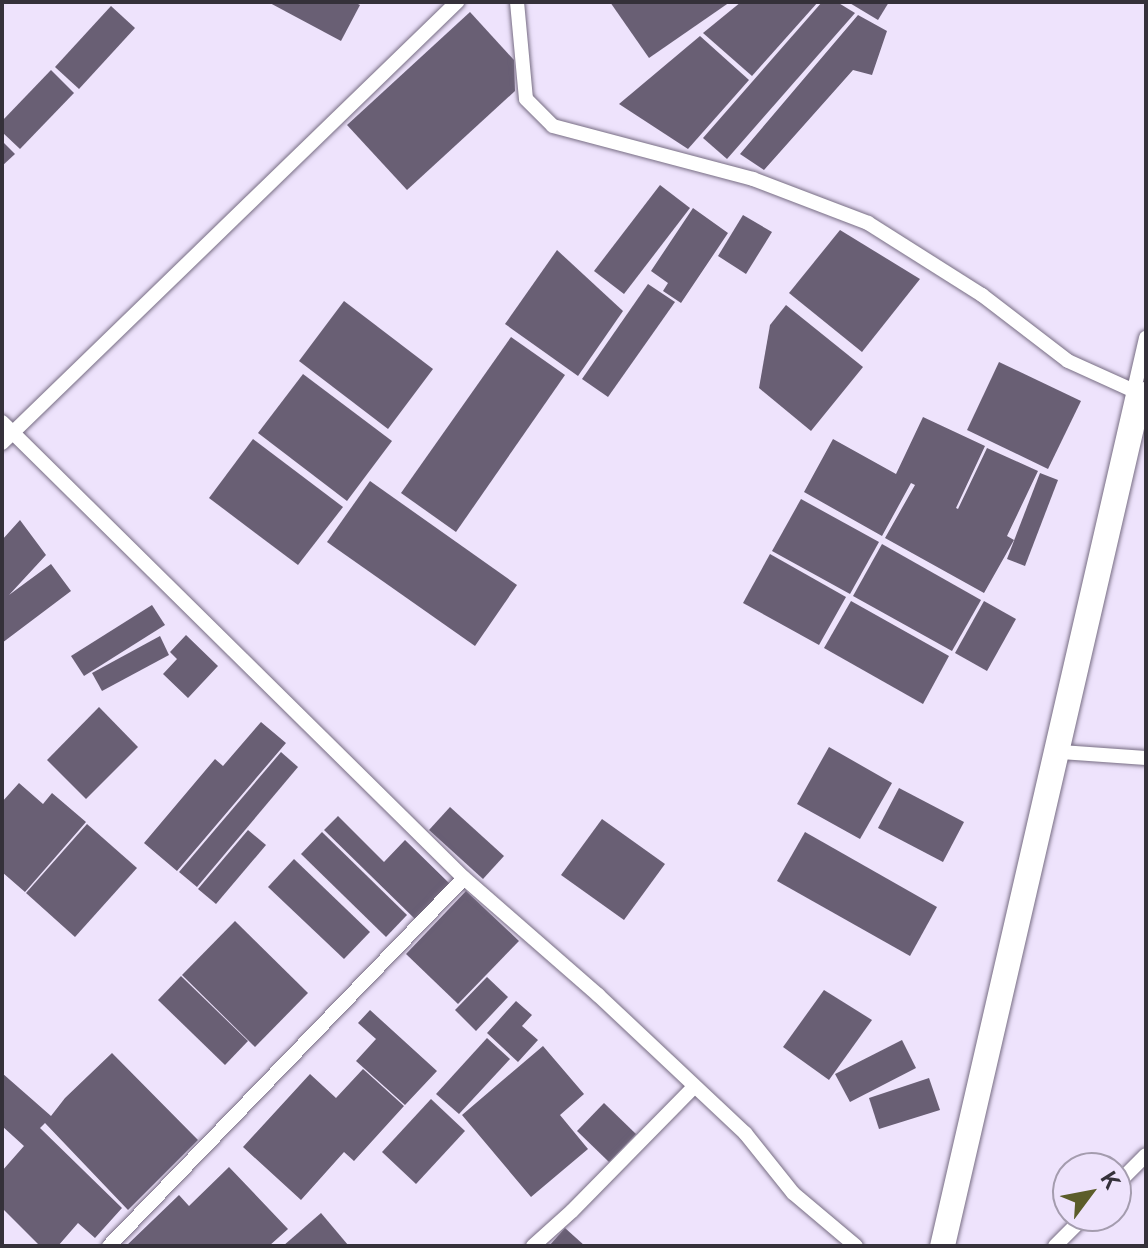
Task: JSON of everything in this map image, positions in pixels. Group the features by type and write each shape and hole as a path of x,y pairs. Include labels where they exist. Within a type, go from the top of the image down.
{"street":[{"path":"457,2 5,432 464,878 598,995 761,1150 793,1193 856,1246"},
{"path":"517,2 526,99 553,126 753,179 868,223 982,295 1068,361 1139,389"},
{"path":"948,1246 1061,752 1139,389 1146,338"},
{"path":"937,1246 1139,389"},
{"path":"1061,752 1146,758"},
{"path":"109,1246 464,878"},
{"path":"533,1246 694,1087"}],"building":[{"path":"268,2 354,2 360,5 341,41"},
{"path":"610,2 730,2 649,58"},
{"path":"741,2 818,2 752,76 703,33"},
{"path":"822,2 837,2 855,13 727,159 703,138"},
{"path":"848,2 889,2 878,20"},
{"path":"111,6 135,28 79,89 55,67"},
{"path":"470,12 514,60 515,91 407,190 347,125"},
{"path":"858,15 887,31 872,75 853,70 764,170 740,154"},
{"path":"700,36 749,80 688,149 619,104"},
{"path":"51,70 74,93 20,149 2,132 2,121"},
{"path":"2,141 15,154 2,166"},
{"path":"660,185 690,208 624,294 594,271"},
{"path":"693,208 728,233 681,303 663,291 668,283 651,271"},
{"path":"743,215 772,232 746,274 718,256"},
{"path":"840,230 920,279 862,352 789,293"},
{"path":"557,250 623,311 578,376 505,324"},
{"path":"648,284 675,302 608,397 582,379"},
{"path":"344,301 433,369 388,429 299,361"},
{"path":"786,305 863,367 811,431 759,388 770,325"},
{"path":"511,337 565,375 456,532 401,493"},
{"path":"999,362 1081,401 1048,469 967,430"},
{"path":"303,374 392,441 347,501 258,433"},
{"path":"923,417 985,446 958,509 987,448 1038,471 1007,536 1014,540 984,593 885,538 915,485 911,483 882,536 804,492 833,439 896,474"},
{"path":"253,439 343,507 298,565 209,498"},
{"path":"1040,473 1058,480 1025,566 1007,559"},
{"path":"370,481 517,585 475,646 327,542"},
{"path":"801,499 879,542 850,594 772,551"},
{"path":"20,520 46,555 9,595 51,564 71,591 2,643 2,540"},
{"path":"882,544 981,600 952,651 853,596"},
{"path":"770,554 846,597 819,645 743,603"},
{"path":"851,601 949,656 923,704 824,648"},
{"path":"984,601 1016,619 987,671 955,653"},
{"path":"152,605 165,625 84,676 71,656"},
{"path":"186,635 218,666 188,698 163,674 177,659 170,652"},
{"path":"160,636 169,655 102,691 92,673"},
{"path":"99,707 138,747 86,799 47,760"},
{"path":"261,722 286,743 177,871 144,843 215,759 223,766"},
{"path":"829,747 892,783 860,839 797,804"},
{"path":"281,752 298,767 197,887 179,872"},
{"path":"19,783 43,804 52,793 86,822 25,892 2,872 2,802"},
{"path":"899,788 964,822 943,862 878,828"},
{"path":"450,807 504,856 483,879 429,830"},
{"path":"338,816 384,862 405,840 450,884 415,919 324,830"},
{"path":"602,819 665,864 624,920 561,875"},
{"path":"87,824 137,868 75,937 26,893"},
{"path":"248,830 266,845 216,904 198,889"},
{"path":"322,832 407,915 386,937 301,854"},
{"path":"805,832 937,907 910,956 777,881"},
{"path":"294,859 370,932 344,959 268,887"},
{"path":"466,891 519,941 458,1004 406,954"},
{"path":"235,921 308,993 255,1047 182,975"},
{"path":"181,976 248,1041 225,1065 158,1000"},
{"path":"487,977 508,997 476,1031 455,1010"},
{"path":"824,990 872,1020 829,1080 783,1047"},
{"path":"516,1001 532,1015 522,1026 538,1040 518,1062 487,1033"},
{"path":"370,1010 437,1071 405,1105 356,1061 376,1039 358,1023"},
{"path":"487,1038 510,1059 459,1114 436,1094"},
{"path":"902,1040 916,1068 850,1102 835,1074"},
{"path":"543,1046 584,1094 560,1115 588,1149 531,1197 462,1115"},
{"path":"112,1053 198,1140 128,1210 45,1123 40,1128 122,1208 95,1238 78,1223 58,1246 40,1246 2,1208 2,1171 24,1146 2,1126 2,1073 51,1116 65,1098"},
{"path":"363,1069 404,1106 354,1161 344,1152 301,1200 243,1147 310,1074 336,1098"},
{"path":"929,1078 940,1110 879,1129 869,1098"},
{"path":"431,1099 465,1131 416,1184 382,1152"},
{"path":"604,1103 636,1134 609,1162 577,1131"},
{"path":"229,1167 288,1229 269,1246 126,1246 179,1195 189,1206"},
{"path":"321,1213 348,1245 283,1246"},
{"path":"565,1228 585,1246 549,1246"}]}
